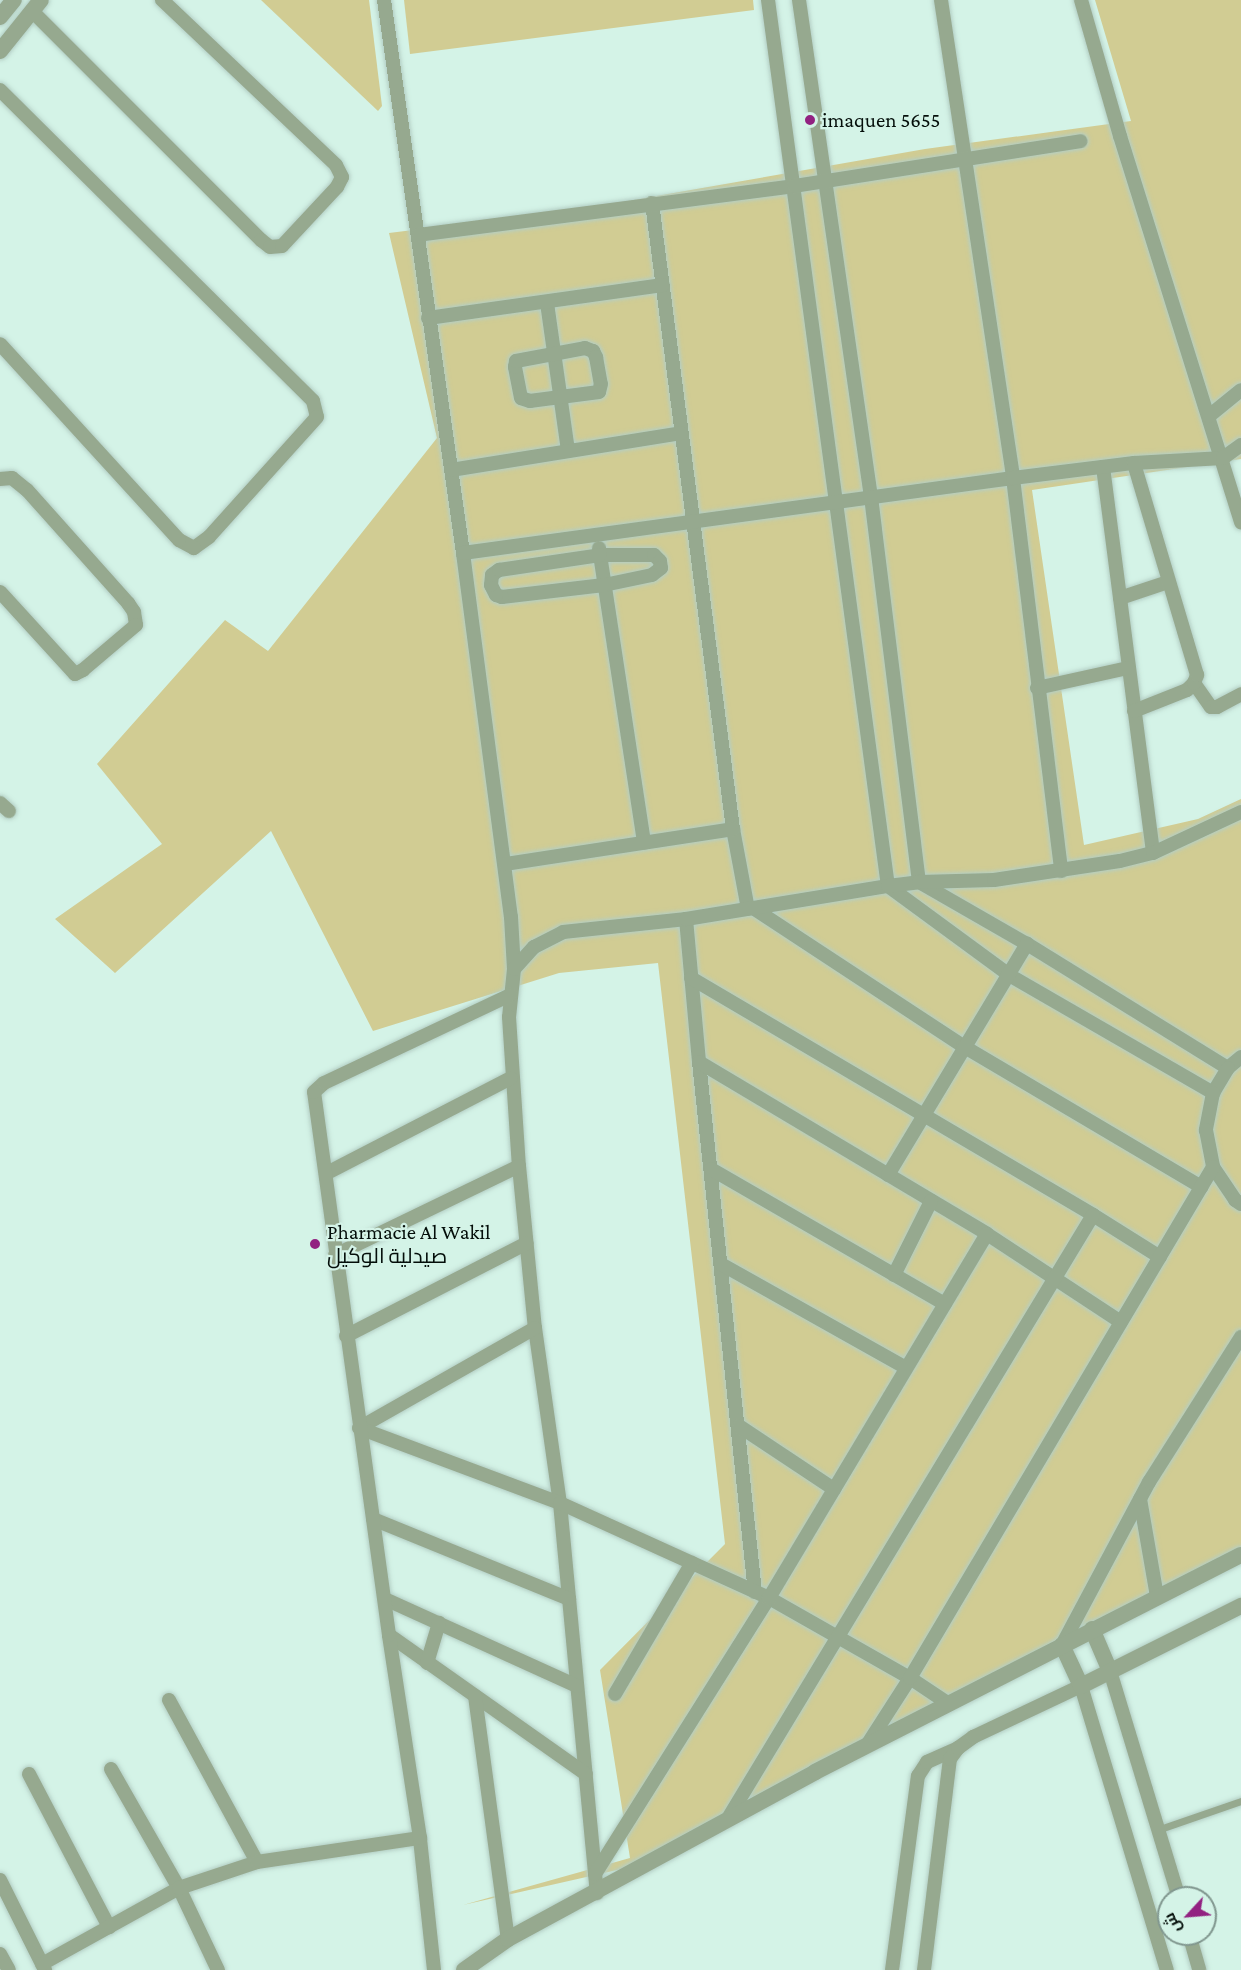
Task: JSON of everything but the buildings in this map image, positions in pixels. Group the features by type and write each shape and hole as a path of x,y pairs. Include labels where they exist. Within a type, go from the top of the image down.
{"street":[{"path":"0,17 14,0"},
{"path":"0,51 37,6 261,240 270,247 282,246 337,187 342,177 336,165 162,0"},
{"path":"384,0 428,318 464,553 505,864 514,969 510,995 512,1078 519,1166 535,1328 560,1503 597,1893"},
{"path":"768,0 838,503 888,886 1009,975 1213,1093"},
{"path":"799,0 871,497 919,882"},
{"path":"941,0 1013,478 1061,871"},
{"path":"1081,0 1120,136 1223,458 1241,522"},
{"path":"0,90 313,401 318,417 209,537 194,548 178,540 0,344"},
{"path":"418,235 794,186 826,179 1080,141"},
{"path":"652,203 733,829 750,909 963,1046 1201,1188"},
{"path":"428,318 663,285"},
{"path":"547,303 568,451"},
{"path":"585,348 593,351 597,359 601,384 597,393 524,401 520,396 515,367 520,358 554,353 585,348"},
{"path":"1209,416 1241,390"},
{"path":"451,470 681,433"},
{"path":"464,553 1013,478 1134,464 1223,458 1241,445"},
{"path":"1134,464 1196,670 1194,683 1187,690 1134,711"},
{"path":"1103,467 1153,853"},
{"path":"0,479 12,478 27,490 128,603 134,612 135,625 83,670 73,674 0,592"},
{"path":"597,535 644,843"},
{"path":"600,555 654,555 660,561 661,568 652,575 604,585 502,597 496,595 491,585 492,575 499,570 600,555"},
{"path":"1120,598 1168,582"},
{"path":"1037,688 1128,668"},
{"path":"1194,683 1210,707 1217,707 1241,694"},
{"path":"514,969 534,947 563,932 686,919 919,882 994,880 1061,871 1153,853 1241,812"},
{"path":"505,864 733,829"},
{"path":"919,882 1027,944 1228,1068"},
{"path":"686,919 755,1592"},
{"path":"888,1175 963,1046 1027,944"},
{"path":"691,978 924,1114 1160,1257"},
{"path":"434,1970 420,1838 359,1428 335,1255 327,1173 314,1096 315,1089 510,995"},
{"path":"1241,1058 1228,1068 1213,1093 1206,1130 1213,1167 1235,1200 1241,1204"},
{"path":"699,1062 987,1234 1121,1322"},
{"path":"327,1173 512,1078"},
{"path":"335,1255 519,1166"},
{"path":"867,1745 910,1678 1213,1167"},
{"path":"711,1169 945,1304"},
{"path":"894,1275 931,1201"},
{"path":"727,1820 1093,1215"},
{"path":"595,1874 769,1598 987,1234"},
{"path":"346,1336 527,1243"},
{"path":"721,1264 906,1368"},
{"path":"359,1428 535,1328"},
{"path":"1062,1645 1140,1499 1241,1337"},
{"path":"1226,1362 1241,1348"},
{"path":"739,1426 834,1489"},
{"path":"359,1428 560,1503 769,1598 910,1678 949,1704"},
{"path":"1140,1499 1157,1596"},
{"path":"373,1519 569,1599"},
{"path":"464,1970 508,1939 597,1893 867,1745 1241,1555"},
{"path":"615,1694 692,1563"},
{"path":"385,1599 578,1686"},
{"path":"892,1970 918,1776 927,1761 958,1748 973,1737 1241,1607"},
{"path":"428,1663 439,1623"},
{"path":"1092,1629 1110,1671 1176,1886"},
{"path":"389,1635 586,1774"},
{"path":"1062,1645 1081,1686 1167,1970"},
{"path":"475,1696 508,1939"},
{"path":"169,1700 257,1862"},
{"path":"924,1970 947,1775 950,1760 958,1748"},
{"path":"111,1768 178,1888 218,1970"},
{"path":"28,1774 109,1927"},
{"path":"0,1880 44,1967 178,1888 257,1862 420,1838"},
{"path":"1192,1946 1199,1970"},
{"path":"0,1954 9,1970"}],"lane":[{"path":"1160,1829 1241,1802"}],"shaded area":[{"path":"261,0 369,0 382,106 378,111"},
{"path":"404,0 753,0 754,10 410,54"},
{"path":"1095,0 1241,0 1241,459 1032,490 1084,845 1198,819 1241,799 1241,1552 657,1861 463,1905 630,1858 600,1670 725,1544 658,963 559,973 373,1031 271,831 115,973 55,919 162,844 97,764 225,620 268,651 437,438 389,233 576,210 925,149 1131,121"}],"place":[{"name":"imaquen 5655","path":"810,120"},
{"name":"Pharmacie Al Wakil صيدلية الوكيل","path":"315,1244"}]}
